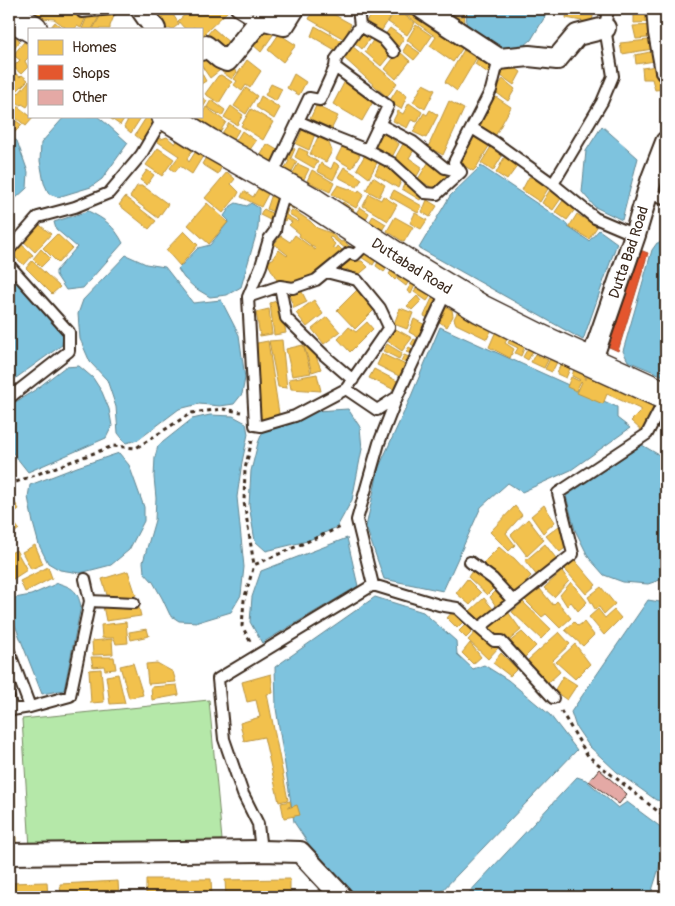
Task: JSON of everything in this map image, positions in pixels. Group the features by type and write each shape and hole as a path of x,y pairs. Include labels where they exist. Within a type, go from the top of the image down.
{"main road":[{"path":"9,15 31,28"},
{"name":"Duttabad Road","path":"168,118 311,201 369,240 481,309 666,396"}],"street":[{"path":"141,9 154,28"},
{"path":"202,49 206,46 226,61 261,19 284,25 294,9"},
{"path":"423,9 499,59 529,56 557,59 577,35 607,18"},
{"path":"657,9 666,71"},
{"name":"Dutta Bad Road","path":"591,362 635,235 652,178 666,142"},
{"path":"9,854 300,852 342,897"}],"lane":[{"path":"82,12 112,9"},
{"path":"236,9 252,19 261,19"},
{"path":"326,272 357,280 380,308 389,327 346,389 296,416 255,426 248,297 269,239 275,231 279,183 298,121 309,98 320,100 335,67 336,59 360,26 358,9"},
{"path":"553,184 602,102 613,76 607,18"},
{"path":"360,26 383,39 394,52"},
{"path":"461,172 454,162 491,90 499,59"},
{"path":"335,67 388,106 367,150"},
{"path":"9,250 38,217 75,207 109,194 141,155 164,118"},
{"path":"298,121 367,150 392,163 425,193 437,194 461,172"},
{"path":"379,124 413,142 445,168 461,172"},
{"path":"472,128 553,184 596,218 635,235"},
{"path":"648,192 666,200"},
{"path":"248,297 280,286 293,288 316,280 349,253 355,255 369,240"},
{"path":"9,265 69,332 69,351 9,398"},
{"path":"280,286 286,318 353,380"},
{"path":"373,584 357,520 379,443 397,397 447,289"},
{"path":"346,389 377,410 397,397"},
{"path":"479,628 573,554 558,492 646,434 666,396"},
{"path":"470,562 493,578 514,601"},
{"path":"9,698 12,710 30,708 70,696 90,601 85,579"},
{"path":"261,851 258,824 243,794 224,739 218,679 373,584 439,605 457,608 494,641 501,641 553,698"},
{"path":"90,601 134,603"},
{"path":"9,651 30,708"}],"path":[{"path":"16,482 113,446 136,448 191,413 223,409 248,413 255,426 245,468 244,502 254,565 244,600 242,626 257,655"},
{"path":"254,565 357,520"},
{"path":"553,698 588,756 660,813 666,815"}],"green space":[{"path":"209,700 222,840 30,848 22,719"}],"water":[{"path":"467,9 546,9 546,15 531,40 511,57 487,42 466,23"},
{"path":"63,118 99,118 128,143 102,179 91,187 58,197 49,194 44,183 40,161 41,143"},
{"path":"602,126 638,158 622,220 595,207 582,192 586,151"},
{"path":"9,136 17,141 28,172 27,188 15,199 9,199"},
{"path":"481,166 566,223 568,227 589,241 599,230 617,243 583,340 419,248 450,196"},
{"path":"236,203 247,206 251,203 259,208 258,228 241,287 227,295 210,297 195,288 184,278 178,269 198,248 210,245 229,221 224,216 231,206"},
{"path":"88,211 108,224 123,243 83,288 66,290 56,275 56,271 77,247 56,229 54,222"},
{"path":"666,242 666,377 628,361 623,351 652,250 657,243"},
{"path":"126,255 146,264 165,267 193,303 221,300 239,335 245,378 242,394 234,404 220,406 199,404 179,409 138,440 126,443 118,433 116,407 107,380 90,362 80,339 78,314 83,300"},
{"path":"9,271 59,322 63,334 62,345 9,383"},
{"path":"440,327 617,407 617,418 630,428 571,470 522,492 508,483 481,507 443,591 384,579 366,527 379,467"},
{"path":"79,366 93,378 102,392 109,409 112,426 106,438 28,472 9,448 9,406 35,390 65,367"},
{"path":"348,409 360,427 362,449 352,500 337,527 307,541 266,551 255,541 249,505 251,471 258,443 265,426 316,411"},
{"path":"210,415 233,416 246,423 248,434 237,497 244,567 241,595 231,612 198,622 179,621 170,615 153,582 144,572 143,562 155,520 155,457 158,446 192,419"},
{"path":"642,445 666,459 666,578 648,584 623,582 604,575 589,558 575,530 566,496"},
{"path":"119,453 129,465 144,507 144,521 129,550 111,565 80,573 60,570 48,563 39,545 28,497 30,485"},
{"path":"347,538 358,586 262,643 250,622 252,597 261,571"},
{"path":"58,583 74,590 81,606 64,690 42,694 9,610 9,599 31,595"},
{"path":"375,597 423,612 456,641 457,654 473,669 484,665 508,680 550,715 577,750 436,897 344,897 294,822 276,708 275,667"},
{"path":"648,600 666,603 666,802 656,800 617,772 589,746 576,727 571,712"},
{"path":"577,777 586,780 618,808 627,802 666,831 666,846 650,897 465,897"}],"building: Homes":[{"path":"28,9 80,9 88,12 81,28 77,26 76,28 64,28 54,19 43,18"},
{"path":"115,9 110,28 94,28 102,13"},
{"path":"147,9 177,9 172,13 179,24 174,28 163,28"},
{"path":"191,9 230,9 205,33 209,42 202,38 202,28 184,28 178,21"},
{"path":"240,9 263,9 256,17"},
{"path":"314,9 324,9 351,24 344,39 309,19"},
{"path":"377,9 390,18 380,33 366,21"},
{"path":"396,9 415,23 407,35 388,22"},
{"path":"405,9 416,9 464,46 453,62 430,46 436,37 403,13"},
{"path":"567,9 594,9 592,23 566,18"},
{"path":"89,12 100,15 93,28 82,28"},
{"path":"463,12 465,12 464,24 460,29 445,19 449,13 461,17"},
{"path":"634,12 654,12 654,22 634,23"},
{"path":"55,22 61,27 60,28 50,28"},
{"path":"267,25 275,32 261,52 252,44"},
{"path":"416,25 432,36 421,52 407,40"},
{"path":"656,25 657,37 636,39 633,26"},
{"path":"315,26 342,41 337,51 311,36"},
{"path":"213,28 232,45 225,55 207,35"},
{"path":"390,28 404,38 398,47 384,36"},
{"path":"363,29 372,36 362,49 354,42"},
{"path":"11,33 20,41 11,53 9,52 9,37"},
{"path":"279,34 296,45 283,62 268,50"},
{"path":"374,39 380,42 390,55 381,66 365,52"},
{"path":"658,39 659,48 622,54 620,43"},
{"path":"24,42 28,45 28,58 25,61 28,67 21,74 13,67 20,60 13,55"},
{"path":"407,44 420,53 414,60 403,51"},
{"path":"352,46 397,83 387,97 343,57"},
{"path":"465,48 477,57 457,91 445,82"},
{"path":"482,50 495,68 491,75 475,64"},
{"path":"660,50 661,60 636,64 635,55"},
{"path":"399,51 410,61 396,79 385,69"},
{"path":"202,56 224,67 210,78 202,66"},
{"path":"247,60 261,71 250,88 246,85 242,91 234,85 237,81 234,79"},
{"path":"504,60 521,72 514,85 497,73"},
{"path":"227,65 237,72 232,79 222,72"},
{"path":"664,65 666,89 655,90 652,79 643,79 642,68"},
{"path":"10,69 20,77 22,75 28,80 18,90 9,84"},
{"path":"202,74 206,81 202,83"},
{"path":"294,74 306,82 299,95 287,88"},
{"path":"221,75 232,82 219,103 205,94 218,76"},
{"path":"503,79 515,89 508,101 494,91"},
{"path":"345,81 374,100 362,121 333,104"},
{"path":"28,82 27,107 15,101 17,98 9,93 9,85 19,93"},
{"path":"271,84 282,89 276,101 265,95"},
{"path":"423,84 435,90 425,109 413,102"},
{"path":"246,88 257,96 246,114 234,106"},
{"path":"397,89 407,96 401,109 389,102"},
{"path":"493,95 511,107 493,140 474,128"},
{"path":"261,96 280,108 274,119 256,107"},
{"path":"202,98 207,101 202,109"},
{"path":"9,100 28,114 28,118 33,118 26,126 11,114 9,116"},
{"path":"211,100 225,110 222,116 207,107"},
{"path":"449,101 464,109 443,155 428,147"},
{"path":"409,103 422,112 417,122 411,120 407,128 393,121 398,111 403,114"},
{"path":"231,106 243,115 237,125 224,117"},
{"path":"316,106 338,116 331,130 310,119"},
{"path":"206,107 226,122 218,135 197,123 200,118 202,118"},
{"path":"251,109 273,122 263,140 241,126"},
{"path":"430,110 438,115 426,138 413,132 424,113 427,115"},
{"path":"9,116 22,125 13,134 9,134"},
{"path":"110,118 125,118 120,125"},
{"path":"129,118 141,118 131,133 124,127"},
{"path":"146,118 153,118 158,122 145,143 135,135"},
{"path":"162,123 176,133 173,137 165,132 158,134 157,137 161,139 167,137 175,144 180,136 195,145 187,159 189,162 196,151 203,156 192,174 180,166 175,172 170,168 179,156 152,138"},
{"path":"229,123 239,130 231,143 220,136"},
{"path":"303,128 315,134 309,150 296,144"},
{"path":"242,131 256,141 247,154 234,144"},
{"path":"383,133 399,144 392,157 375,146"},
{"path":"319,135 327,138 332,151 326,162 310,154"},
{"path":"470,135 489,146 473,171 456,161"},
{"path":"494,142 505,151 493,171 481,163"},
{"path":"267,144 279,151 271,168 258,160"},
{"path":"403,144 414,150 409,158 422,167 417,176 394,160"},
{"path":"288,145 295,149 291,158 297,162 291,173 284,170 289,161 283,158"},
{"path":"343,145 360,155 352,168 336,159"},
{"path":"158,148 174,159 162,176 146,165"},
{"path":"299,148 308,152 307,155 318,162 314,168 295,157"},
{"path":"366,153 379,159 369,178 357,169"},
{"path":"208,154 223,164 218,174 202,164"},
{"path":"505,156 518,165 507,180 496,173"},
{"path":"430,160 447,171 446,180 437,191 418,179"},
{"path":"381,161 402,179 398,188 375,174"},
{"path":"334,162 340,166 333,180 317,171 321,163 331,169"},
{"path":"298,164 309,169 304,179 293,173"},
{"path":"344,167 362,179 357,187 338,177"},
{"path":"147,170 154,175 147,185 140,180"},
{"path":"312,170 334,183 330,192 307,181"},
{"path":"227,172 235,179 231,184 239,192 223,213 205,198"},
{"path":"373,177 385,185 379,197 366,190"},
{"path":"529,177 538,177 549,187 540,202 522,190"},
{"path":"405,182 423,196 420,200 402,189"},
{"path":"338,185 358,192 359,190 364,194 356,208 332,194"},
{"path":"137,186 143,186 168,204 158,218 130,197"},
{"path":"551,188 562,197 553,210 542,203"},
{"path":"258,189 268,194 261,207 241,197 244,191 253,197"},
{"path":"394,190 422,206 418,213 390,197"},
{"path":"272,194 281,199 275,213 267,209"},
{"path":"369,194 381,200 383,196 397,205 388,221 363,206"},
{"path":"125,197 156,221 149,229 119,205"},
{"path":"286,199 299,207 297,211 284,204"},
{"path":"564,199 576,208 567,220 555,212"},
{"path":"427,200 437,206 430,217 422,212"},
{"path":"343,202 354,210 351,214 340,207"},
{"path":"207,203 228,222 209,244 188,225"},
{"path":"284,207 288,210 286,215 298,222 299,220 289,214 291,210 298,213 317,228 331,233 356,251 346,249 331,237 329,238 335,244 333,247 336,249 338,246 343,251 315,277 311,275 303,282 300,279 291,285 285,281 278,282 267,262 274,258 279,250 288,255 274,244 281,236 290,242 295,235 316,249 299,236 300,234 289,225 292,222 281,218"},
{"path":"360,207 369,213 364,223 354,216"},
{"path":"264,209 275,215 274,222 260,215"},
{"path":"415,213 427,220 421,229 410,223"},
{"path":"577,214 597,227 589,239 569,227"},
{"path":"373,216 386,224 381,232 368,224"},
{"path":"395,217 413,227 404,242 387,231"},
{"path":"36,222 51,234 35,252 21,239"},
{"path":"9,228 18,237 9,247"},
{"path":"184,231 198,245 180,266 166,250"},
{"path":"57,234 72,248 58,263 43,248"},
{"path":"19,242 33,255 24,265 9,252"},
{"path":"41,249 50,258 41,267 33,259"},
{"path":"365,249 378,256 373,265 361,257"},
{"path":"347,256 352,261 362,261 368,267 356,277 347,269 342,273 336,267"},
{"path":"380,258 390,264 384,272 376,266"},
{"path":"32,261 60,287 52,294 26,268"},
{"path":"393,268 400,272 395,280 389,274"},
{"path":"401,273 410,279 406,286 397,279"},
{"path":"412,282 415,285 411,294 407,291"},
{"path":"418,284 432,294 427,301 414,292"},
{"path":"360,287 377,307 355,329 337,310"},
{"path":"301,290 307,302 294,308 289,295"},
{"path":"417,296 421,301 412,310 407,306"},
{"path":"433,296 439,299 430,319 424,316"},
{"path":"280,300 286,333 274,335 270,303"},
{"path":"314,300 323,314 307,327 296,313"},
{"path":"443,305 452,310 453,316 447,327 435,319"},
{"path":"400,308 413,313 407,329 394,324"},
{"path":"269,309 272,334 260,336 256,312"},
{"path":"459,309 474,318 473,320 482,326 484,324 492,329 487,339 456,324 454,319"},
{"path":"327,317 340,332 324,344 312,329"},
{"path":"414,319 427,326 421,339 409,332"},
{"path":"367,322 373,329 350,352 338,339 349,327 356,332"},
{"path":"394,328 412,338 402,351 386,340"},
{"path":"496,331 508,337 505,343 514,349 510,358 489,347"},
{"path":"414,339 419,342 416,347 411,344"},
{"path":"510,339 525,346 521,356 515,353 518,348 508,343"},
{"path":"282,340 287,388 278,387 269,341"},
{"path":"268,341 280,420 262,425 252,344"},
{"path":"311,344 321,369 312,372 304,346"},
{"path":"387,344 402,353 399,359 383,351"},
{"path":"303,345 311,373 292,376 286,349"},
{"path":"409,347 416,351 414,355 406,352"},
{"path":"528,348 533,351 528,360 523,357"},
{"path":"382,354 408,366 403,378 377,365"},
{"path":"535,354 548,360 544,368 531,362"},
{"path":"404,355 412,358 409,364 401,361"},
{"path":"551,357 558,360 552,372 545,369"},
{"path":"561,362 571,366 566,378 557,374"},
{"path":"575,366 587,372 584,379 586,379 589,373 658,404 647,428 642,431 631,421 640,412 640,409 607,394 603,404 577,393 581,381 576,391 567,387 571,377 580,380 572,376"},
{"path":"374,369 401,383 397,391 369,378"},
{"path":"317,374 321,391 291,389 289,379"},
{"path":"666,408 666,428 658,425"},
{"path":"11,497 19,509 9,516 9,499"},
{"path":"544,505 555,522 543,533 531,516"},
{"path":"515,506 522,515 506,533 515,545 509,551 490,532"},
{"path":"9,519 19,529 9,537"},
{"path":"528,519 544,540 527,556 511,535"},
{"path":"559,526 569,545 560,552 546,536"},
{"path":"545,544 559,562 538,577 525,561"},
{"path":"35,545 43,564 31,569 22,552"},
{"path":"499,547 514,558 531,576 517,592 511,590 482,564"},
{"path":"16,550 27,570 10,581 9,554"},
{"path":"572,557 596,585 586,594 562,566"},
{"path":"48,567 52,578 25,592 20,581"},
{"path":"474,568 496,586 487,595 468,577"},
{"path":"128,571 136,595 125,600 108,598 102,579"},
{"path":"562,571 569,581 554,597 544,588"},
{"path":"467,579 481,593 470,605 456,593"},
{"path":"571,582 587,602 578,611 571,602 567,606 560,595"},
{"path":"601,587 615,604 604,614 599,607 595,609 588,597"},
{"path":"499,588 508,599 497,608 490,597"},
{"path":"540,589 553,605 557,601 571,618 560,628 546,614 542,617 525,600"},
{"path":"484,598 494,610 481,621 470,611"},
{"path":"523,602 551,629 541,639 512,612"},
{"path":"138,604 141,616 106,621 103,606"},
{"path":"598,609 605,618 614,610 621,618 604,635 589,617"},
{"path":"454,610 465,620 457,628 447,618"},
{"path":"508,612 521,630 506,643 489,627"},
{"path":"126,622 128,643 116,644 114,638 102,638 101,625"},
{"path":"468,622 475,629 466,638 459,631"},
{"path":"574,622 578,626 584,622 594,635 583,646 565,630"},
{"path":"147,629 149,636 131,640 129,632"},
{"path":"478,629 498,648 488,659 468,640"},
{"path":"522,632 536,646 522,660 508,643"},
{"path":"559,632 570,644 552,661 560,672 548,683 527,661"},
{"path":"112,639 113,654 93,655 92,641"},
{"path":"470,643 481,657 473,664 462,653"},
{"path":"575,644 590,664 575,679 556,662"},
{"path":"501,653 517,669 510,676 493,663"},
{"path":"91,657 114,657 116,669 105,670 104,666 93,667"},
{"path":"133,663 143,695 129,698 120,666"},
{"path":"157,663 173,672 176,682 148,684 146,664"},
{"path":"101,669 104,702 91,703 89,670"},
{"path":"118,674 125,703 110,704 106,676"},
{"path":"271,674 273,693 267,694 288,800 279,802 264,737 244,741 240,723 260,717 256,700 247,702 242,682"},
{"path":"563,676 577,685 567,700 554,691"},
{"path":"177,685 179,695 152,700 151,687"},
{"path":"9,784 12,784 11,791 15,792 16,842 9,842"},
{"path":"290,801 291,806 288,808 297,805 300,815 284,818 281,803"},
{"path":"146,879 211,879 212,897 146,897"},
{"path":"290,879 290,897 226,897 225,880"},
{"path":"118,881 119,897 61,897 60,884"},
{"path":"47,882 48,897 9,897 9,883"}],"building: Shops":[{"path":"640,250 648,253 618,351 609,347"}],"building: Other":[{"path":"599,769 627,794 619,804 589,781"}]}
